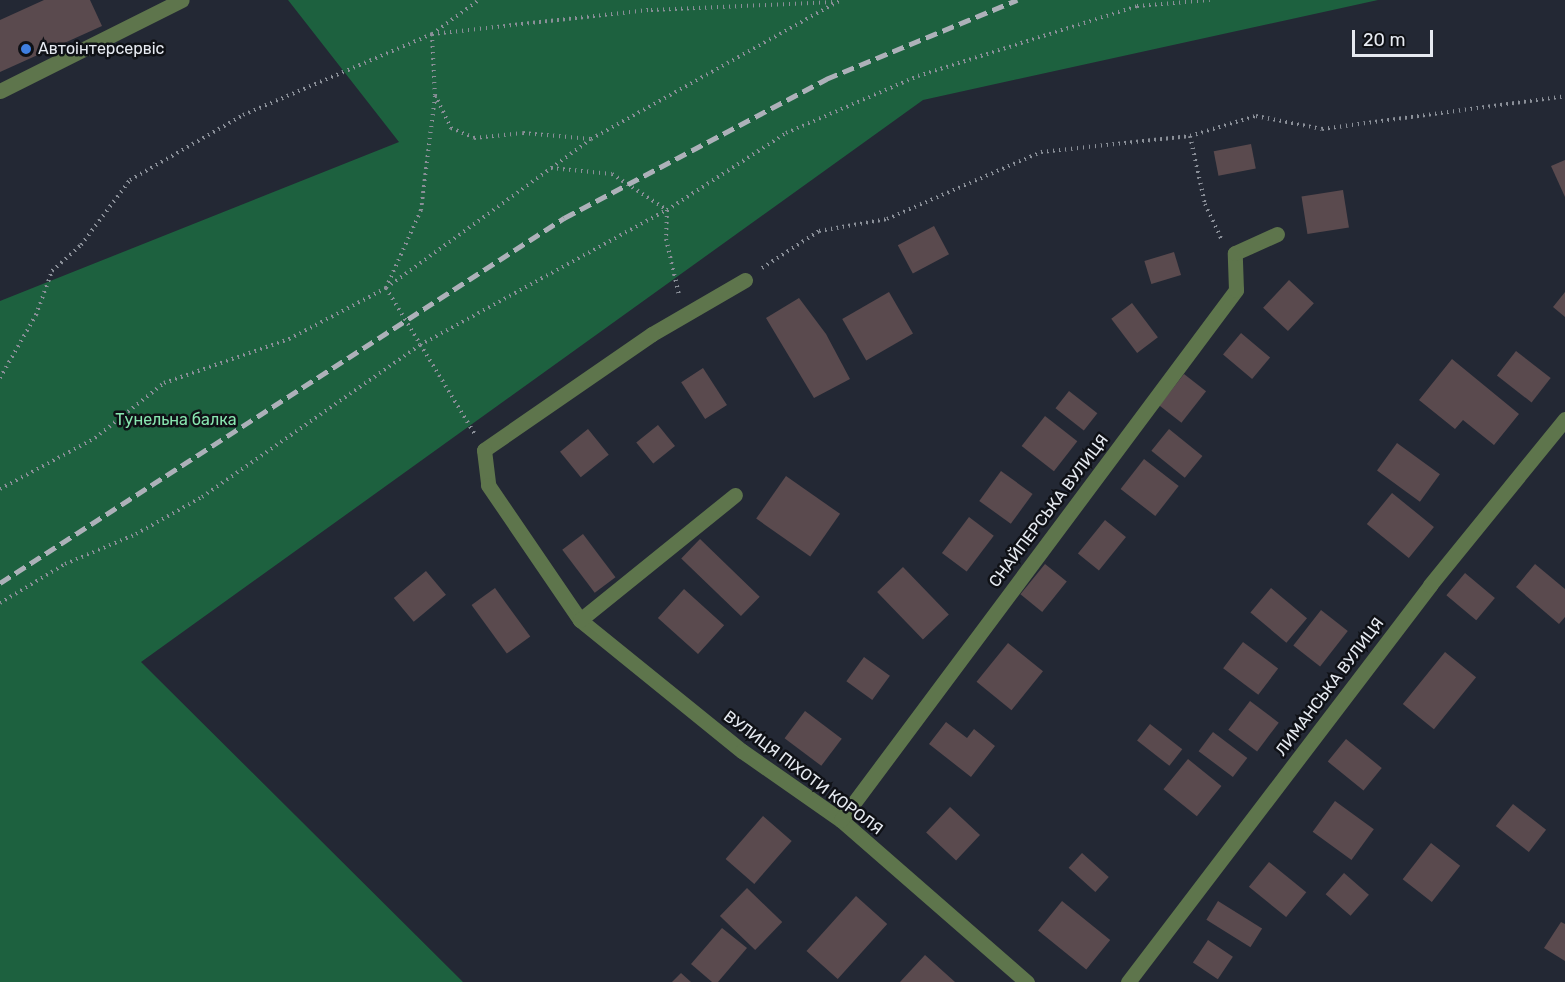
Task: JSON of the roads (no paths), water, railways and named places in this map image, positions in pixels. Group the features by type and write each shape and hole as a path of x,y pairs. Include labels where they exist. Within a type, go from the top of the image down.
{"street":[{"path":"0,92 182,0"},
{"name":"СНАЙПЕРСЬКА ВУЛИЦЯ","path":"841,820 1236,290 1235,254 1277,234"},
{"name":"ВУЛИЦЯ ПІХОТИ КОРОЛЯ","path":"745,280 684,316 528,416 484,450 488,485 580,620 742,751 841,820 1027,982"},
{"name":"ЛИМАНСЬКА ВУЛИЦЯ","path":"1128,982 1430,585 1565,419"},
{"path":"580,620 735,495"}],"railway":[{"path":"0,583 564,218 826,79 1017,0"}],"place":[{"name":"Автоінтерсервіс","path":"26,49"}],"park label":[{"name":"Тунельна балка","path":"176,420"}]}
